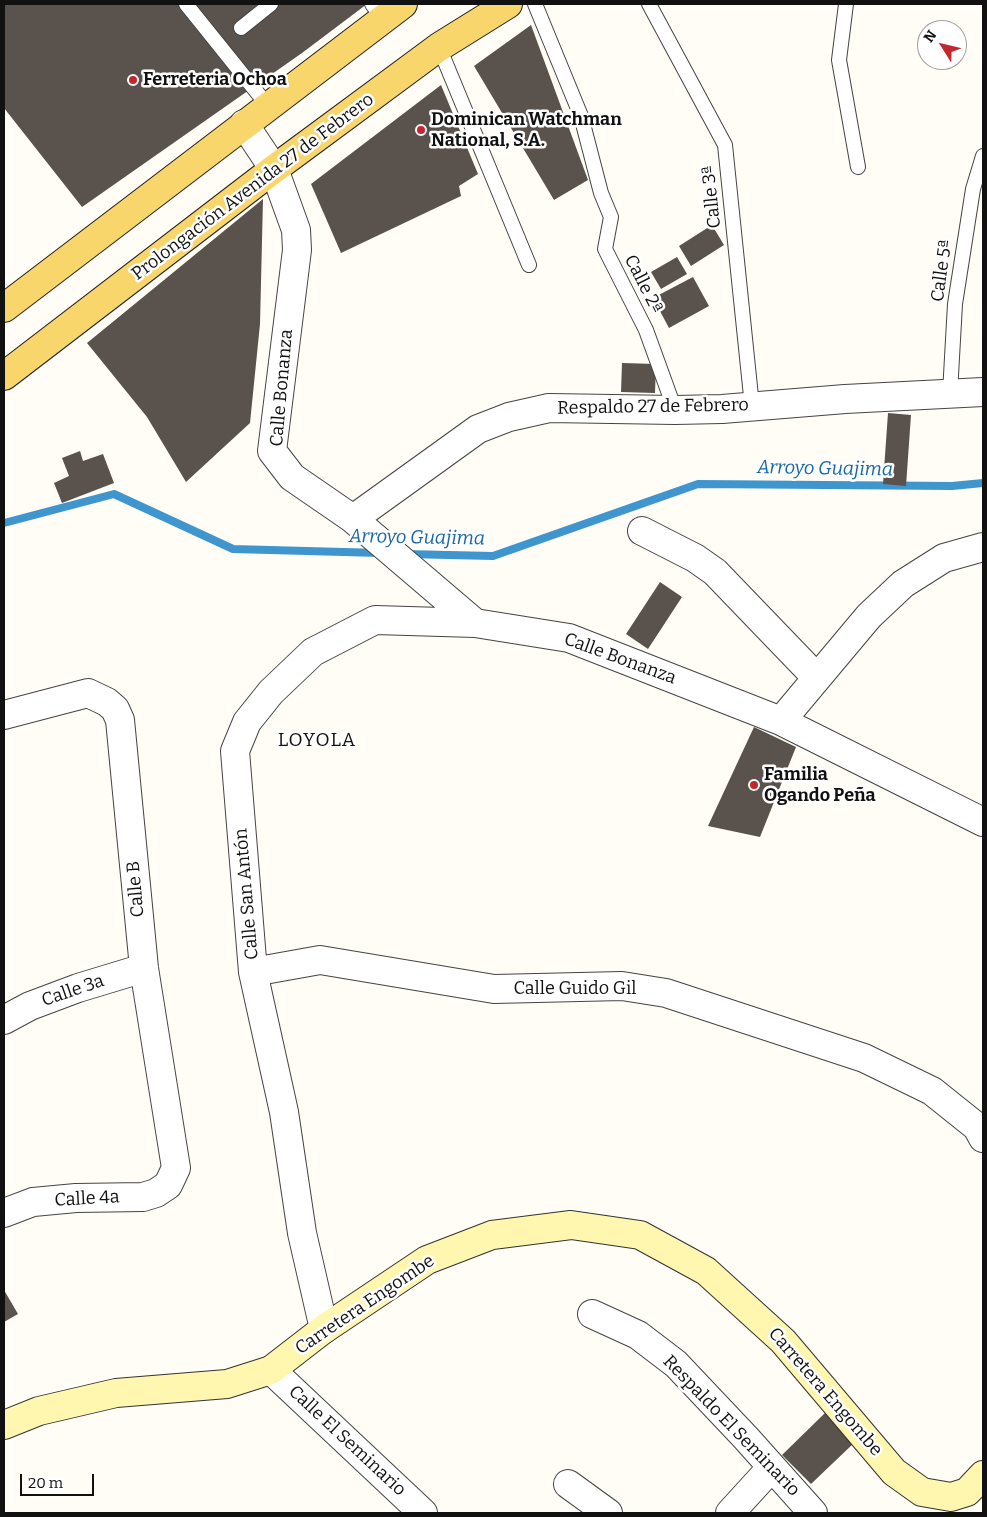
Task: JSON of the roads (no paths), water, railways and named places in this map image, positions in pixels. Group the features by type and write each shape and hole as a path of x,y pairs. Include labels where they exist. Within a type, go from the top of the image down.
{"main road":[{"name":"Prolongación Avenida 27 de Febrero","path":"4,376 274,169 439,47 508,4"},
{"path":"4,308 268,106 386,9"}],"street":[{"name":"Calle Bonanza","path":"244,124 274,169 296,230 297,250 272,451 292,477 353,519 475,623 569,638 781,721 983,822"},
{"name":"Respaldo 27 de Febrero","path":"353,519 478,429 509,417 549,408 722,409 983,392"},
{"path":"642,531 695,558 715,572 817,678"},
{"path":"781,721 869,616 903,584 944,558 983,547"},
{"name":"Calle San Antón","path":"324,1329 302,1232 284,1112 253,972 235,751 247,722 271,692 312,652 375,620 475,623"},
{"name":"Calle B","path":"4,715 88,692 107,702 115,709 120,720 144,968 176,1168 168,1185"},
{"name":"Calle Guido Gil","path":"253,972 320,960 494,989 622,986 666,993 864,1058 932,1091 977,1127 983,1138"},
{"name":"Calle 3a","path":"4,1020 30,1006 78,988 144,968"},
{"name":"Calle 4a","path":"4,1213 33,1202 76,1198 143,1197 156,1193 168,1185"},
{"name":"Carretera Engombe","path":"4,1425 39,1411 116,1393 227,1384 271,1370 324,1329 427,1260 492,1235 571,1224 640,1235 706,1271 783,1341 894,1472 922,1492 952,1497 967,1492 983,1475"},
{"name":"Respaldo El Seminario","path":"592,1314 638,1335 676,1364 813,1513"},
{"name":"Calle El Seminario","path":"271,1370 424,1513"},
{"path":"730,1513 772,1467"},
{"path":"568,1484 608,1513"}],"lane":[{"path":"186,4 268,106"},
{"path":"240,28 272,4"},
{"name":"Calle 2ª","path":"535,4 581,116 602,193 611,217 605,249 646,330 675,410"},
{"name":"Calle 3ª","path":"649,4 725,145 752,406"},
{"path":"846,4 839,60 858,167"},
{"path":"439,47 529,265"},
{"name":"Calle 5ª","path":"950,393 955,304 973,189 983,156"}],"waterway":[{"name":"Arroyo Guajima","path":"405,554 493,556 698,484 952,486 983,483"},
{"name":"Arroyo Guajima","path":"4,523 114,494 233,549 381,553"}],"place":[{"name":"Ferreteria Ochoa","path":"133,80"},
{"name":"Dominican Watchman National, S.A.","path":"421,130"},
{"name":"Familia Ogando Peña","path":"754,785"}],"district":[{"name":"LOYOLA","path":"317,741"}]}
